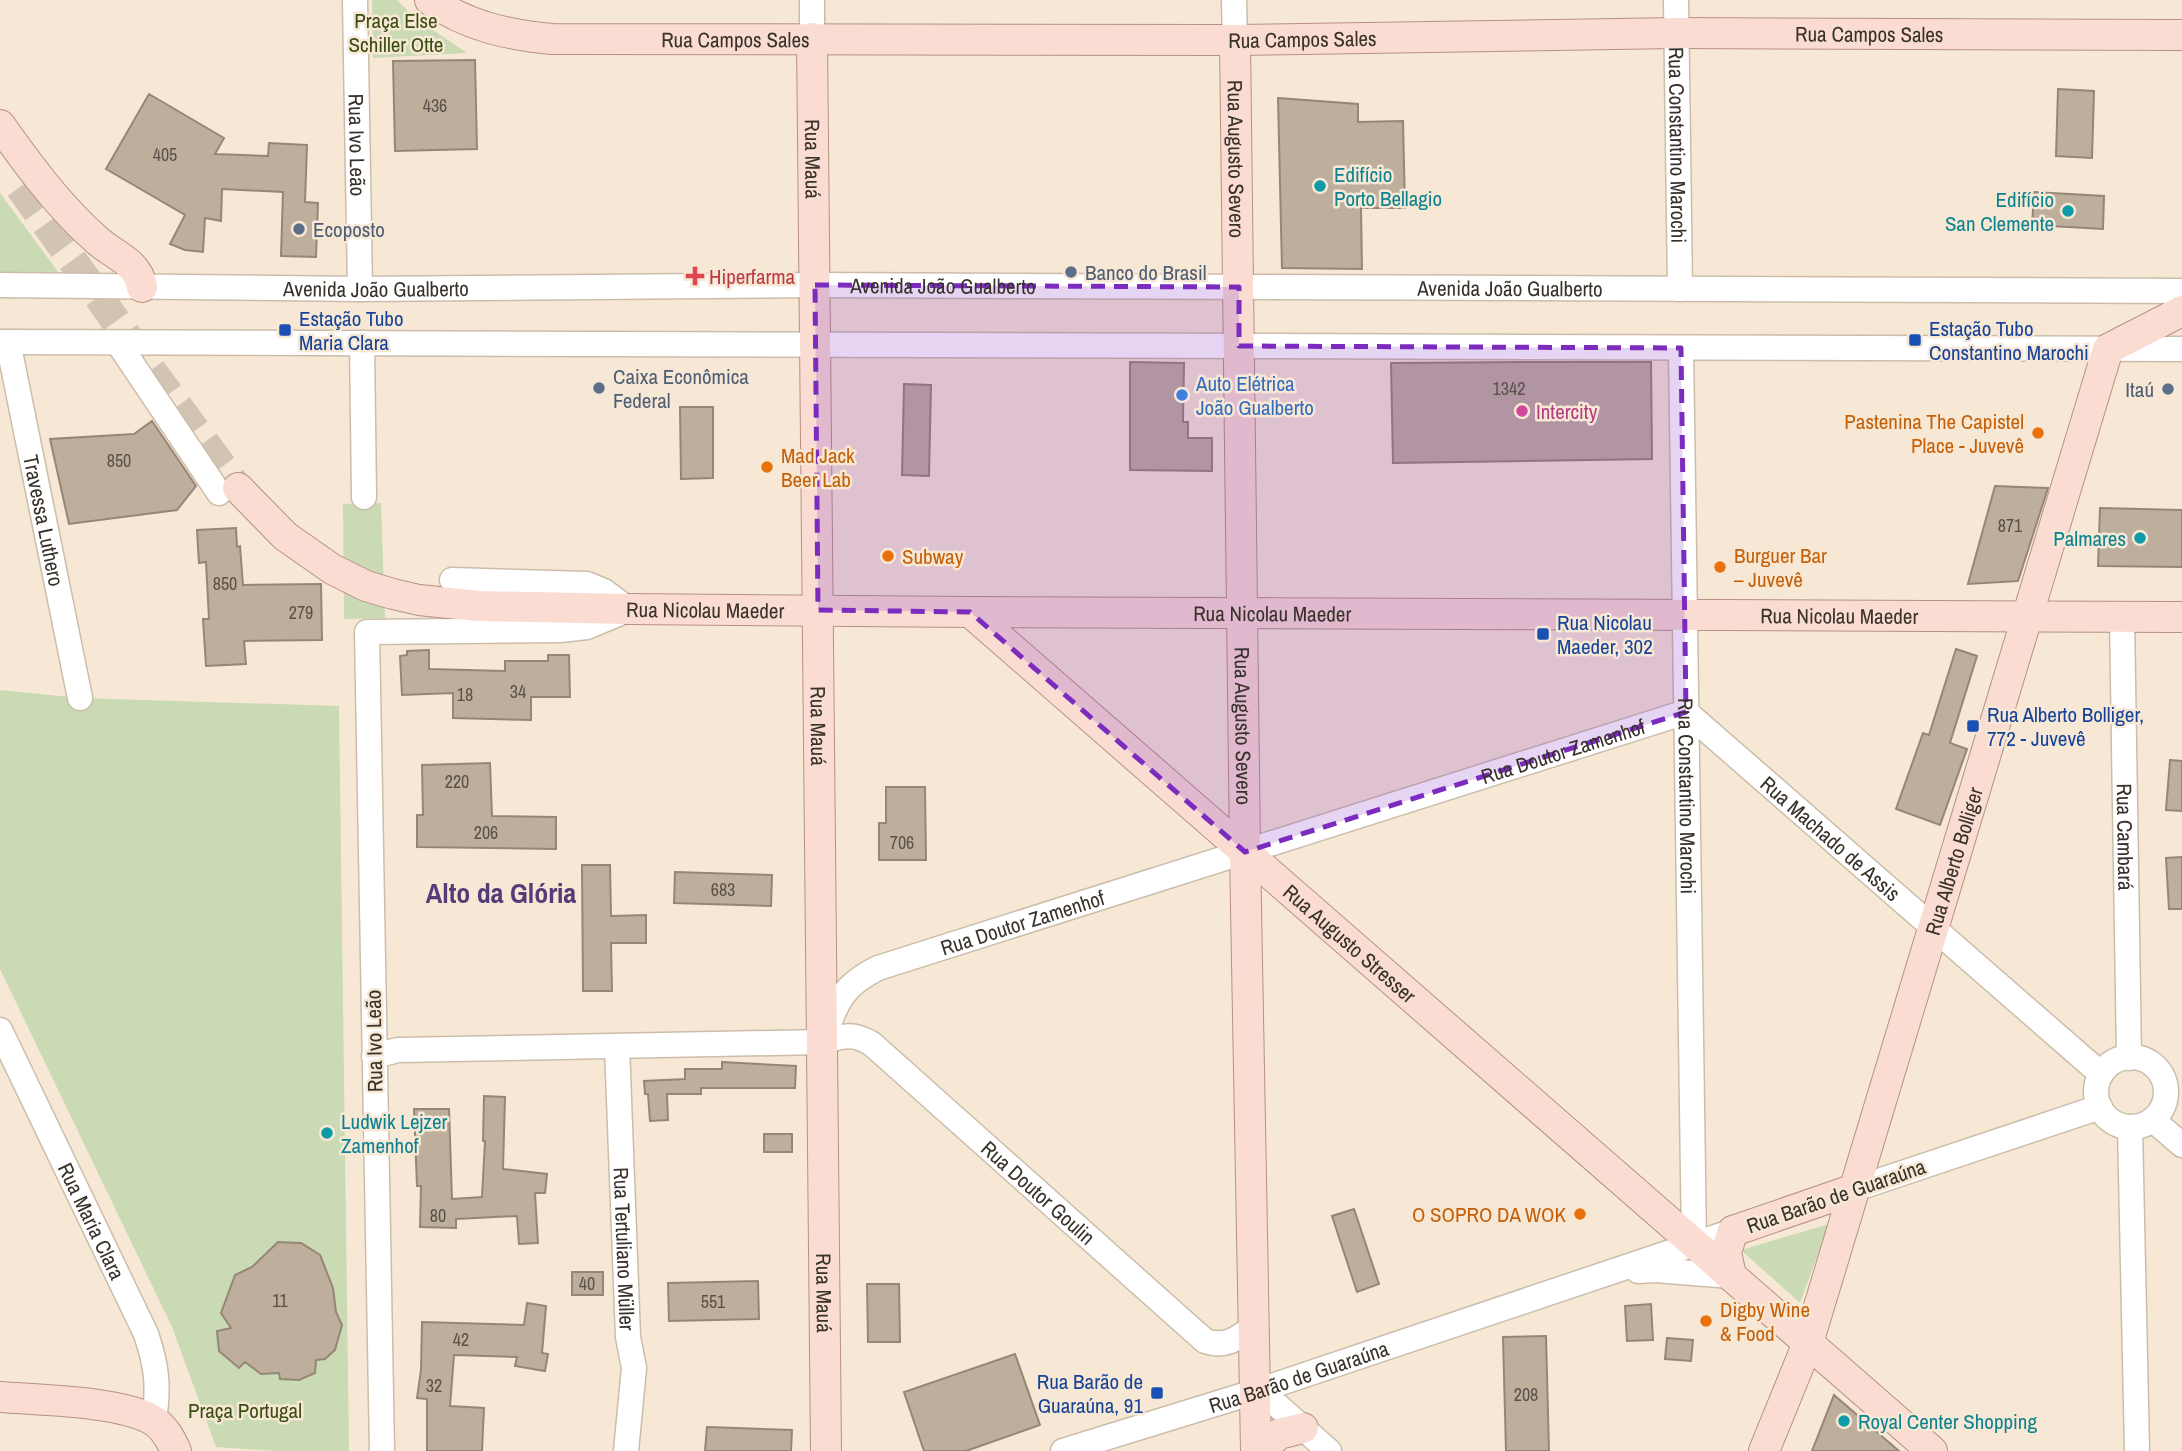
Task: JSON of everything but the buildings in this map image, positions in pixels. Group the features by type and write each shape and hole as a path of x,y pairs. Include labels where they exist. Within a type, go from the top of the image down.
{"main road":[{"name":"Rua Campos Sales","path":"430,0 472,23 495,31 536,38 1235,40 1676,33 2182,35"},
{"name":"Rua Mauá","path":"812,38 826,1451"},
{"name":"Rua Augusto Severo","path":"1235,40 1245,852 1254,1392 1258,1451"},
{"path":"0,125 35,172 81,226 136,270 142,286"},
{"path":"0,159 20,187"},
{"path":"2108,349 2182,311"},
{"name":"Rua Alberto Bolliger","path":"1764,1451 1808,1343 1839,1244 2108,349"},
{"name":"Rua Nicolau Maeder","path":"229,490 308,554 332,569 366,586 393,594 445,603 628,610 2182,617"},
{"name":"Rua Augusto Stresser","path":"970,612 1932,1451"},
{"name":"Rua Barão de Guaraúna","path":"1733,1231 1855,1189"},
{"path":"1820,1201 1835,1217 1839,1228 1839,1244"},
{"path":"1731,1276 1726,1252 1733,1231"},
{"path":"0,1397 114,1408 154,1420 166,1432 176,1451"},
{"path":"1258,1451 1279,1434 1303,1428"}],"street":[{"name":"Rua Ivo Leão","path":"355,0 360,289"},
{"name":"Rua Mauá","path":"812,0 812,38"},
{"name":"Rua Augusto Severo","path":"1234,0 1235,40"},
{"name":"Rua Constantino Marochi","path":"1676,0 1680,289"},
{"name":"Avenida João Gualberto","path":"0,285 360,289 815,285 2182,291"},
{"path":"4,342 2182,349"},
{"name":"Travessa Luthero","path":"4,342 80,698"},
{"path":"118,343 229,490"},
{"path":"362,343 364,497"},
{"name":"Rua Constantino Marochi","path":"1681,348 1694,1244"},
{"path":"452,580 587,584 604,591 628,610"},
{"name":"Rua Ivo Leão","path":"382,1451 367,632 560,630 587,627 628,610"},
{"name":"Rua Cambará","path":"2122,617 2129,1058"},
{"name":"Rua Doutor Zamenhof","path":"822,1042 835,1005 846,988 861,976 878,968 1686,712"},
{"name":"Rua Machado de Assis","path":"1686,712 2101,1074"},
{"name":"Rua Maria Clara","path":"0,1030 146,1334 157,1373 158,1394 154,1420"},
{"name":"Rua Doutor Goulin","path":"822,1042 849,1035 860,1036 872,1044 1205,1341 1225,1344 1253,1327"},
{"path":"374,1056 398,1050 822,1042"},
{"name":"Rua Tertuliano Müller","path":"617,1046 628,1337 634,1368 626,1451"},
{"path":"2137,1451 2142,1123 2165,1103 2174,1082 2162,1076 2148,1062 2129,1058 2110,1065 2101,1074 2097,1089 2100,1107 2113,1122 2142,1123 2182,1145"},
{"name":"Rua Barão de Guaraúna","path":"1855,1189 2100,1107"},
{"name":"Rua Barão de Guaraúna","path":"1063,1451 1254,1392 1733,1231"},
{"name":"Rua Barão de Guaraúna","path":"1572,1285 1656,1270 1731,1276"},
{"path":"1254,1392 1278,1406 1329,1451"}],"highlighted area":[{"path":"815,285 1239,287 1239,346 1681,348 1686,712 1245,852 970,612 818,610"}],"green space":[{"name":"Praça Else Schiller Otte","path":"372,0 397,0 415,18 467,53 373,58"},
{"path":"0,193 64,280 0,277"},
{"path":"381,503 385,618 344,619 343,504"},
{"name":"Praça Portugal","path":"0,690 80,698 339,706 349,1451 276,1451 216,1447 172,1327 0,969","holes":["278,1242 336,1312 342,1325 334,1348 327,1356 316,1360 315,1374 299,1380 280,1379 279,1373 261,1374 245,1362 239,1368 219,1351 217,1331 231,1328 221,1312 235,1275 252,1267"]},
{"path":"1829,1224 1800,1303 1741,1250"}],"tunnel":[{"path":"20,187 238,488"}],"place":[{"name":"Edifício Porto Bellagio","path":"1320,186"},
{"name":"Edifício San Clemente","path":"2068,211"},
{"name":"Ecoposto","path":"299,229"},
{"name":"Banco do Brasil","path":"1071,272"},
{"name":"Hiperfarma","path":"695,276"},
{"name":"Estação Tubo Maria Clara","path":"285,330"},
{"name":"Estação Tubo Constantino Marochi","path":"1915,340"},
{"name":"Caixa Econômica Federal","path":"599,388"},
{"name":"Itaú","path":"2168,389"},
{"name":"Auto Elétrica João Gualberto","path":"1182,395"},
{"name":"Intercity","path":"1522,411"},
{"name":"Pastenina The Capistel Place - Juvevê","path":"2038,433"},
{"name":"Mad Jack Beer Lab","path":"767,467"},
{"name":"Palmares","path":"2140,538"},
{"name":"Subway","path":"888,556"},
{"name":"Burguer Bar – Juvevê","path":"1720,567"},
{"name":"Rua Nicolau Maeder, 302","path":"1543,634"},
{"name":"Rua Alberto Bolliger, 772 - Juvevê","path":"1973,726"},
{"name":"Ludwik Lejzer Zamenhof","path":"327,1133"},
{"name":"O SOPRO DA WOK","path":"1580,1214"},
{"name":"Digby Wine & Food","path":"1706,1321"},
{"name":"Rua Barão de Guaraúna, 91","path":"1157,1393"},
{"name":"Royal Center Shopping","path":"1844,1421"}],"district":[{"name":"Alto da Glória","path":"501,893"}]}
